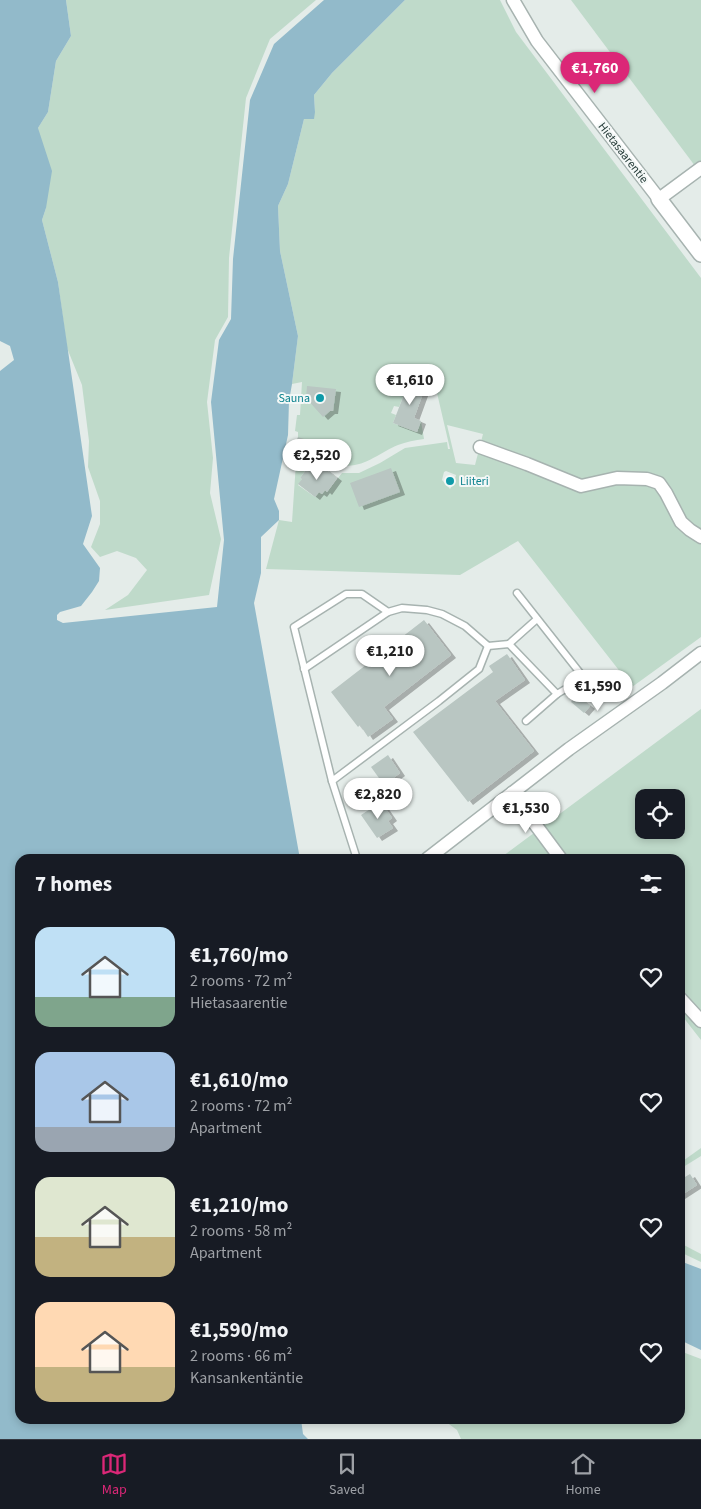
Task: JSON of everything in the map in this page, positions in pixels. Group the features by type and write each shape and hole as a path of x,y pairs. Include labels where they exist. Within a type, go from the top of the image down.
{"street":[{"name":"Hietasaarentie","path":"513,0 537,42 701,254"},
{"path":"659,199 701,168"},
{"path":"480,447 581,486 617,478 647,478 658,483 666,493 680,522 701,537"},
{"path":"433,854 569,748 662,683 701,653"},
{"path":"512,793 557,854"},
{"path":"685,1003 701,1020"}],"lane":[{"path":"517,593 584,678 558,694 526,721"},
{"path":"355,854 332,781 294,627 346,594 362,594 388,612"},
{"path":"304,669 388,612 402,608 427,610 442,614 465,626 488,646 509,644 537,619"},
{"path":"509,644 558,694"},
{"path":"332,781 439,702 479,669 488,646"}],"green space":[{"path":"66,0 316,0 270,39 246,98 229,258 228,317 215,340 207,402 213,458 210,493 221,539 209,595 105,610 128,595 147,570 136,558 117,551 100,557 91,547 100,524 100,501 88,467 89,441 82,385 67,348 58,282 42,220 46,208 38,128 48,112 56,61 71,36"},
{"path":"405,0 500,0 516,32 701,278 701,637 632,687 518,541 460,575 266,569 279,520 292,522 297,448 295,447 298,437 298,432 295,431 297,415 300,415 302,382 292,384 298,336 280,251 278,206 288,184 304,119 315,112 314,95 332,73","holes":["429,378 434,380 450,449 448,449 447,442 405,448 359,473 342,473 327,492 325,490 322,494 319,492 315,497 298,485 302,479 300,478 311,463 322,471 324,468 310,449 317,444 329,459 347,466 365,462 401,444 424,439 421,421 417,432 393,423 396,415 391,413 394,406 399,407 410,379 421,380 420,383 426,385","447,425 483,434 475,465 456,463","444,472 456,475 450,489 442,480"]},
{"path":"571,0 701,0 701,174"},
{"path":"701,709 701,1040 685,1020 685,854 506,854"},
{"path":"701,1148 701,1156 685,1166 685,1159"},
{"path":"685,1246 701,1254 701,1262 685,1254"},
{"path":"685,1353 701,1359 701,1439 461,1439 457,1430 449,1424 685,1424"}],"water":[{"path":"0,0 66,0 71,36 56,61 48,112 38,128 52,171 46,208 42,220 58,282 92,516 83,544 100,568 99,581 81,606 60,612 57,615 57,620 63,623 217,607 224,540 211,402 219,340 231,319 233,259 250,100 274,44 324,0 405,0 332,73 314,95 314,119 304,119 288,184 278,206 280,251 298,336 289,401 288,435 274,499 279,511 279,520 261,537 261,573 254,603 299,854 15,854 15,1424 302,1424 303,1434 308,1439 0,1439 0,371 14,360 10,346 0,341"},
{"path":"685,1263 701,1269 701,1350 685,1342"}],"building":[{"path":"410,379 426,385 414,418 421,421 417,432 393,423"},
{"name":"Sauna","path":"307,386 336,389 333,411 330,411 323,417 306,398"},
{"path":"298,437 310,441 306,451 295,447"},
{"path":"312,462 317,478 324,468 337,478 327,492 325,490 322,494 319,492 315,497 298,484 302,479 300,478"},
{"path":"391,468 400,492 359,507 350,483"},
{"path":"424,620 451,655 384,707 393,719 368,737 331,692"},
{"path":"507,654 525,680 495,701 534,751 468,802 413,732 493,672 489,666"},
{"path":"576,695 590,706 584,713 571,702"},
{"path":"388,755 400,773 384,785 371,767"},
{"path":"381,802 392,818 388,821 393,828 377,838 361,815"},
{"path":"690,1174 697,1185 685,1193 685,1177"}],"place":[{"name":"Sauna","path":"320,398"},
{"name":"Liiteri","path":"450,481"}]}
